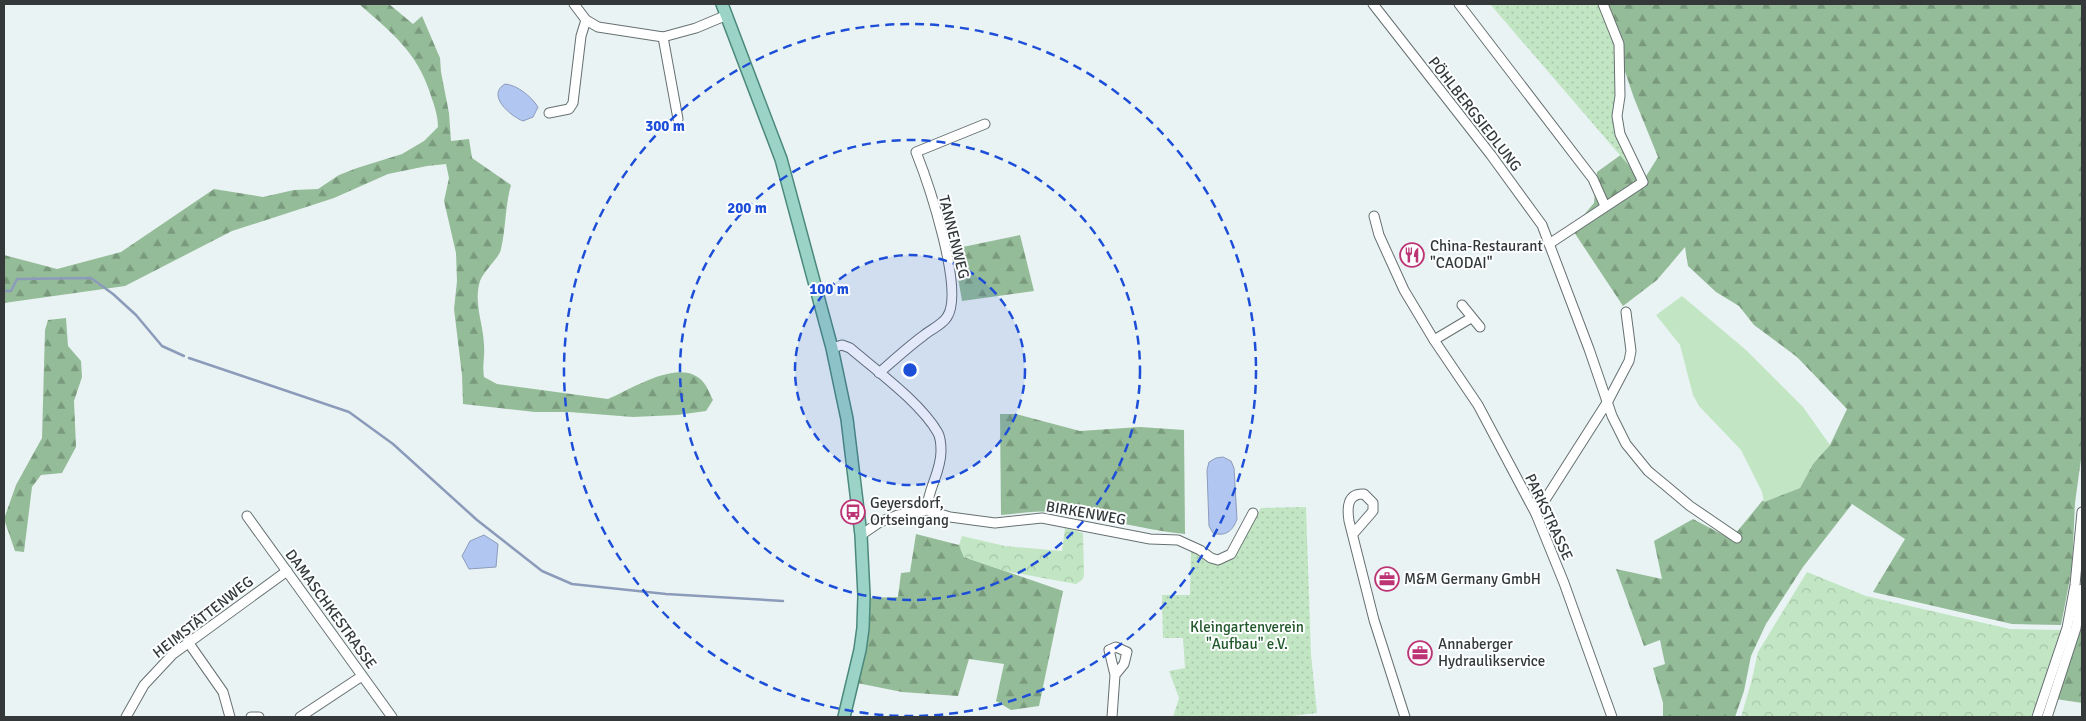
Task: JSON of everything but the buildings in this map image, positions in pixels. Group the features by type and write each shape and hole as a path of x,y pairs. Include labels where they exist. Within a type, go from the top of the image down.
{"main road":[{"path":"722,4 781,159 832,348 848,420 861,536 864,596 863,628 853,684 844,717"}],"street":[{"path":"574,4 586,20 598,27 663,37 696,28 727,15"},
{"name":"PÖHLBERGSIEDLUNG","path":"1373,4 1542,225 1612,416 1626,444 1648,470 1690,506 1737,538"},
{"path":"1458,4 1592,179 1605,206"},
{"path":"1549,244 1643,182 1620,134 1617,116 1620,96 1619,44 1603,4"},
{"path":"549,113 569,109 573,102 581,36 586,20"},
{"path":"663,37 678,119"},
{"name":"TANNENWEG","path":"879,373 947,318 952,303 953,288 946,252 922,166 916,152 985,124"},
{"name":"PARKSTRASSE","path":"1374,216 1379,235 1404,290 1434,340 1478,405 1536,514 1564,582 1612,717"},
{"path":"1462,305 1480,327"},
{"path":"1536,514 1608,401 1629,361 1631,351 1626,312"},
{"path":"1434,340 1471,318"},
{"path":"832,348 842,345 850,348 921,410 939,434 941,452 936,479 927,498 927,510"},
{"name":"BIRKENWEG","path":"861,536 880,522 898,515 927,510 950,517 995,523 1042,518 1150,539 1178,540 1200,550 1210,558 1218,560 1231,554 1254,513"},
{"path":"2036,717 2067,628 2075,585 2082,512"},
{"name":"DAMASCHKESTRASSE","path":"247,516 392,717"},
{"path":"1353,534 1374,620 1405,717"},
{"name":"HEIMSTÄTTENWEG","path":"126,717 153,674 173,654 287,571"},
{"path":"2047,717 2076,628 2082,589"},
{"path":"188,642 224,692 230,717"},
{"path":"1112,717 1115,675"},
{"path":"300,717 362,676"},
{"path":"251,717 258,717"}],"green space":[{"path":"359,4 389,4 413,24 422,16 440,58 449,113 451,141 469,139 472,158 511,185 500,252 482,277 478,289 478,306 484,338 484,377 497,384 608,399 656,377 683,372 695,375 707,387 713,400 706,411 677,415 633,417 569,412 535,412 463,404 462,375 454,309 457,281 456,253 444,201 449,178 446,164 388,174 334,198 232,231 125,286 4,303 4,255 57,269 121,252 214,189 263,197 294,190 318,189 339,175 402,154 424,141 438,127 436,110 425,79 402,44"},
{"path":"1490,4 1603,4 1619,44 1617,116 1643,182"},
{"path":"1602,4 2082,4 2082,452 2075,503 2072,568 2061,625 2012,624 1873,592 1905,539 1852,504 1803,567 1766,624 1751,656 1744,691 1735,717 1663,717 1663,703 1653,668 1665,664 1660,640 1644,646 1616,569 1662,579 1654,541 1693,519 1731,539 1763,500 1764,502 1800,488 1813,464 1830,445 1847,409 1797,357 1754,325 1739,306 1716,292 1688,266 1685,247 1657,280 1623,306 1572,229 1594,203 1597,172 1629,149 1643,181 1658,157 1634,98"},
{"path":"1020,235 1034,291 962,301 953,249"},
{"path":"1682,296 1746,350 1803,407 1830,445 1813,464 1800,488 1764,502 1762,492 1741,450 1699,406 1693,395 1680,345 1656,315"},
{"path":"66,318 68,346 81,361 82,377 74,401 76,447 62,473 41,475 32,487 24,552 15,551 4,519 16,485 42,438 45,330 48,320"},
{"path":"1000,414 1016,414 1080,431 1140,427 1184,430 1185,534 1102,519 1039,511 1001,515"},
{"name":"Kleingartenverein \"Aufbau\" e.V.","path":"1306,507 1311,655 1317,713 1284,717 1173,717 1179,698 1169,671 1185,668 1183,638 1163,638 1162,595 1190,595 1191,551 1211,561 1232,555 1261,508"},
{"path":"1065,528 1083,533 1084,576 1076,584 1005,571 964,557 959,545 962,536 1005,546 1062,551"},
{"path":"916,534 959,545 964,557 1063,591 1039,706 1011,710 996,701 1004,664 969,659 958,696 902,692 857,683 868,598 898,597 901,573 910,572"},
{"path":"1807,572 1866,596 2010,629 2062,630 2031,717 1741,717 1758,652"},
{"path":"2082,622 2082,703 2056,699"}],"water":[{"path":"505,84 519,89 535,103 538,107 533,117 523,121 512,115 502,105 498,94"},
{"path":"1223,457 1231,461 1234,468 1237,519 1231,530 1217,534 1213,533 1209,526 1207,470 1209,462"},
{"path":"484,535 498,544 496,567 469,569 462,556 470,541"}],"waterway":[{"path":"4,291 11,291 17,279 91,278 113,294 136,315 162,346 184,356"},
{"path":"189,358 349,412 393,444 477,520 542,571 572,584 666,594 783,601"}],"place":[{"name":"China-Restaurant \"CAODAI\"","path":"1412,255"},
{"name":"Geyersdorf, Ortseingang","path":"853,512"},
{"name":"M&M Germany GmbH","path":"1387,579"},
{"name":"Annaberger Hydraulikservice","path":"1420,653"}]}
